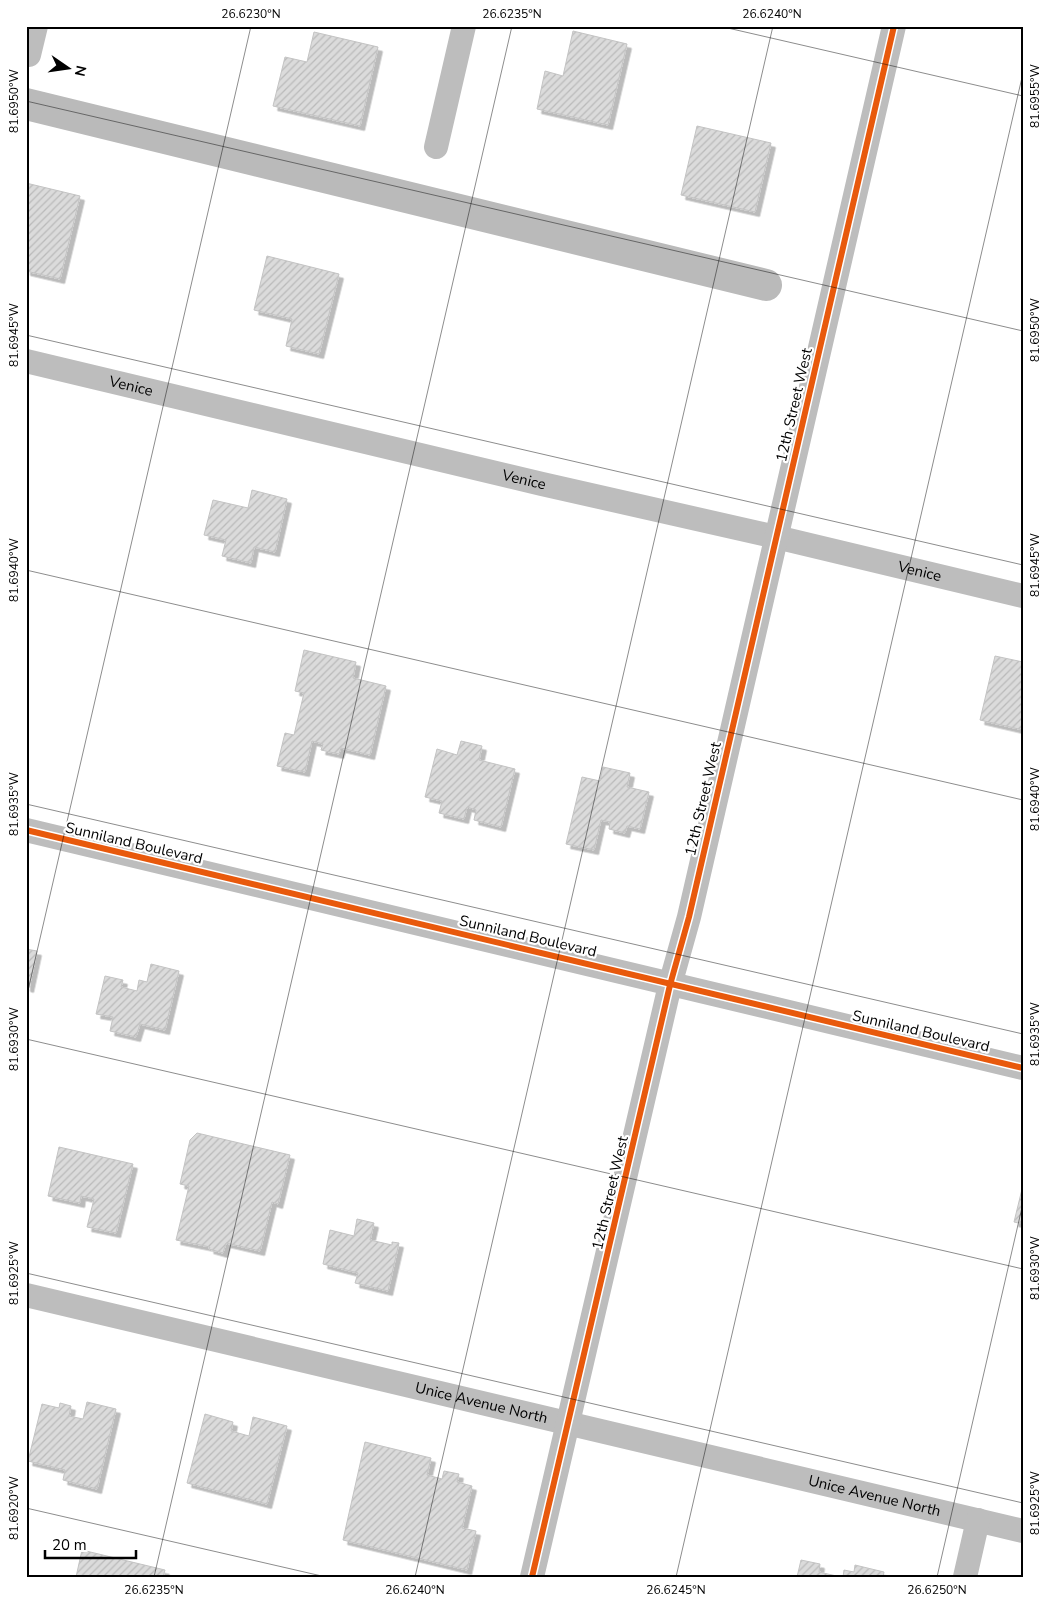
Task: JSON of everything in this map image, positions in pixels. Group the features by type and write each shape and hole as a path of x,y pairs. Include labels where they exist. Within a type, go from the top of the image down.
{"street":[{"path":"29,55 36,26"},
{"path":"436,147 464,26"},
{"name":"12th Street West","path":"532,1577 670,985 689,917 894,26"},
{"name":"Venice","path":"26,361 542,484 776,536 1023,596"},
{"name":"Sunniland Boulevard","path":"26,830 1023,1068"},
{"name":"Unice Avenue North","path":"26,1295 1023,1531"},
{"path":"965,1577 978,1520"}],"building":[{"path":"573,31 627,44 608,125 537,109 545,71 563,76"},
{"path":"314,32 378,47 360,126 273,106 285,57 307,62"},
{"path":"697,126 771,143 755,212 681,195"},
{"path":"26,183 80,196 60,279 26,271"},
{"path":"267,256 339,274 319,354 286,346 292,319 254,310"},
{"path":"252,490 287,499 275,552 254,547 251,563 222,556 226,540 204,535 213,500 248,508"},
{"path":"304,650 356,662 353,678 386,686 370,755 341,748 339,754 321,750 323,744 312,741 305,772 277,766 285,733 294,735 304,693 295,691"},
{"path":"995,656 1023,662 1023,730 980,720"},
{"path":"461,741 482,746 479,760 515,769 501,827 474,820 476,810 467,807 464,819 439,813 442,801 425,797 437,749 457,755"},
{"path":"603,767 630,773 627,787 649,792 640,829 627,826 625,833 609,829 610,822 601,820 594,850 566,844 582,777 600,781"},
{"path":"26,949 37,951 29,988 26,987"},
{"path":"151,964 179,971 165,1030 140,1024 136,1037 110,1031 113,1017 96,1014 105,976 123,980 121,987 137,991 139,980 147,982"},
{"path":"197,1133 290,1155 278,1204 272,1202 260,1251 226,1243 223,1253 209,1249 210,1247 176,1240 189,1186 180,1184 190,1140"},
{"path":"59,1147 133,1164 116,1233 87,1227 94,1199 81,1196 80,1203 48,1196"},
{"path":"1023,1185 1023,1224 1014,1222"},
{"path":"357,1219 374,1223 370,1240 392,1245 392,1242 399,1243 388,1291 355,1283 358,1273 323,1264 330,1230 354,1236"},
{"path":"87,1402 116,1409 97,1489 63,1480 65,1470 28,1461 42,1404 59,1408 60,1403 71,1406 69,1416 83,1419"},
{"path":"205,1414 233,1422 231,1431 249,1436 253,1417 287,1426 267,1504 187,1483"},
{"path":"365,1442 431,1458 427,1475 442,1479 444,1471 459,1474 457,1482 472,1486 462,1528 476,1531 467,1570 343,1540"},
{"path":"82,1550 165,1570 163,1577 76,1577"},
{"path":"801,1560 820,1564 819,1572 841,1577 797,1577"},
{"path":"855,1565 884,1572 883,1577 843,1577 844,1570 854,1572"}],"waterway":[{"path":"26,104 766,285"}],"cycle path":[{"path":"532,1577 670,985 689,917 894,26"},
{"path":"26,830 1023,1068"}]}
